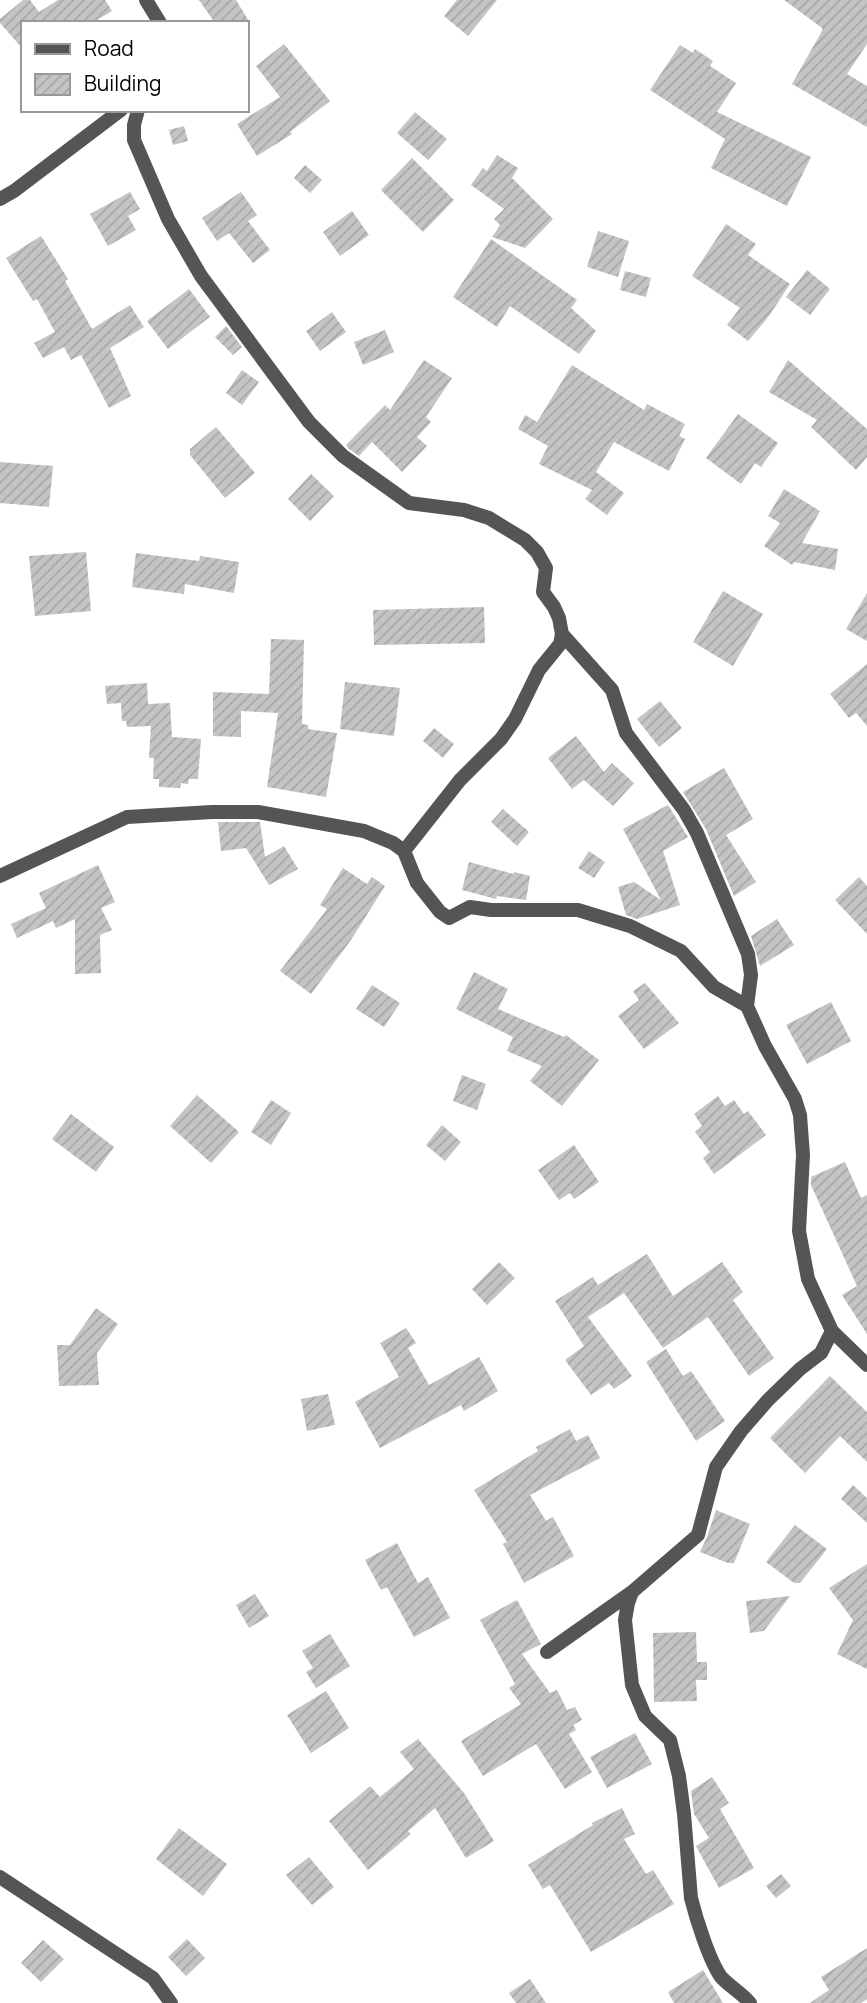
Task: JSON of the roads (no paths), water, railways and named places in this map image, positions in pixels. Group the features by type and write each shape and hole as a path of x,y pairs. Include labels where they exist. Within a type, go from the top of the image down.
{"street":[{"path":"146,0 159,21"},
{"path":"0,199 118,112"},
{"path":"137,112 134,140 169,219 201,276 309,422 343,456 409,503 464,510 489,518 524,540 537,552 546,568 543,593 554,607 562,634 612,690 626,733 684,810 697,833 748,954 751,975 747,1006 765,1046 795,1099 800,1115 803,1155 799,1231 808,1279 832,1331 867,1365"},
{"path":"404,851 460,780 501,739 515,719 539,670 560,644 562,634"},
{"path":"0,876 102,826 127,817 258,812 364,831 393,843 404,851 417,883 440,912 449,918 470,908 578,910 630,926 681,951 714,987 747,1006"},
{"path":"547,1652 632,1592 698,1535 716,1467 741,1430 768,1400 821,1353 832,1331"},
{"path":"632,1592 625,1620 632,1685 645,1716 670,1740 679,1776 691,1898 696,1918 721,1977 741,1992 750,2003"},
{"path":"0,1877 153,1978 171,2003"}]}
